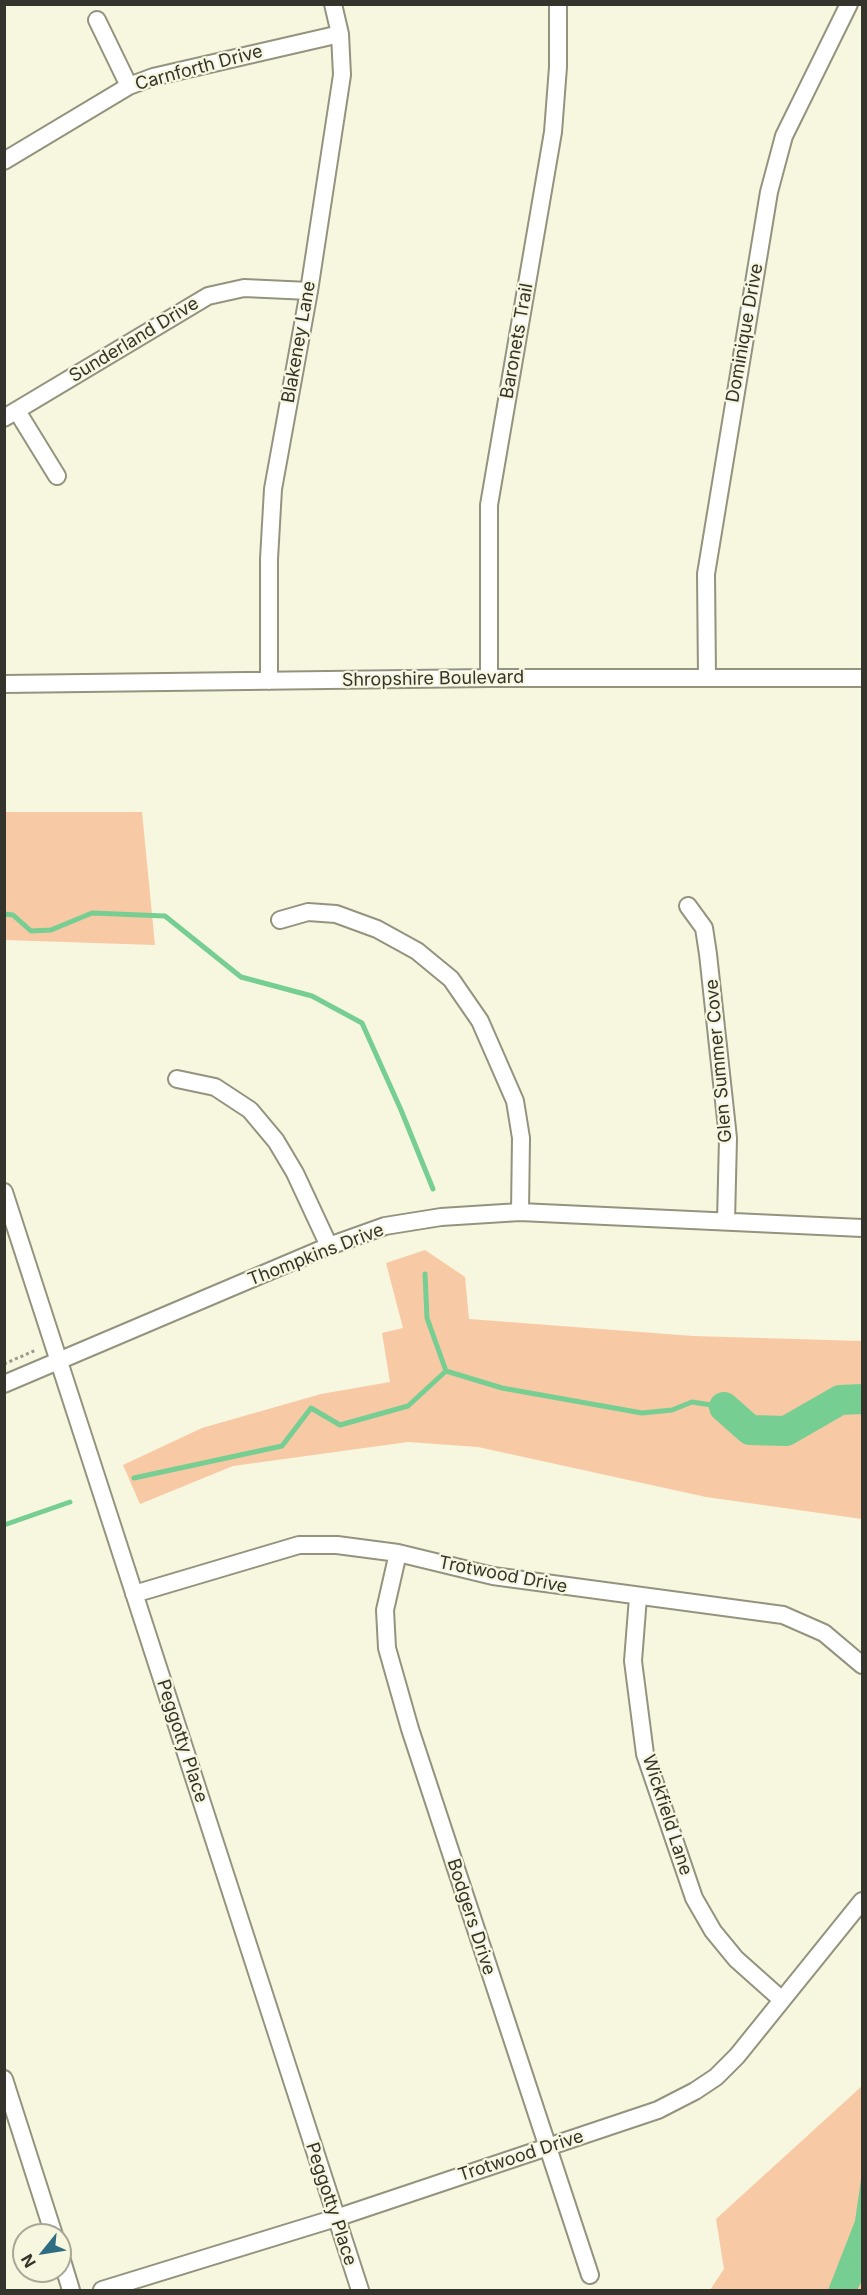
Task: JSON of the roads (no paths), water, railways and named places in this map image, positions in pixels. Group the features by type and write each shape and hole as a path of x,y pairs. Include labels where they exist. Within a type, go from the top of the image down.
{"street":[{"name":"Blakeney Lane","path":"270,681 268,559 273,489 309,291 342,75 340,34 333,4"},
{"name":"Baronets Trail","path":"489,678 489,506 553,132 558,67 558,4"},
{"name":"Dominique Drive","path":"707,677 706,574 769,192 784,136 849,4"},
{"path":"98,21 129,86"},
{"name":"Carnforth Drive","path":"4,161 129,86 153,77 340,34"},
{"name":"Sunderland Drive","path":"11,415 208,296 244,288 309,291"},
{"path":"11,415 57,476"},
{"name":"Shropshire Boulevard","path":"4,684 489,678 862,678"},
{"name":"Glen Summer Cove","path":"688,906 704,928 708,954 728,1138 726,1221"},
{"path":"280,920 308,912 336,914 377,929 417,951 451,979 480,1021 516,1101 521,1138 520,1212"},
{"path":"177,1078 215,1087 250,1110 276,1141 290,1165 329,1246"},
{"name":"Peggotty Place","path":"4,1192 360,2290"},
{"name":"Thompkins Drive","path":"4,1384 329,1246 385,1226 441,1217 520,1212 862,1228"},
{"name":"Trotwood Drive","path":"134,1594 299,1545 337,1545 398,1553 493,1576 783,1615 824,1633 862,1665"},
{"name":"Bodgers Drive","path":"398,1553 385,1610 387,1648 410,1729 590,2275"},
{"name":"Wickfield Lane","path":"638,1597 633,1660 645,1754 694,1898 712,1931 736,1959 782,2000"},
{"name":"Trotwood Drive","path":"102,2290 336,2218 658,2110 716,2077 737,2056 862,1901"},
{"path":"4,2079 50,2223"}],"waterway":[{"path":"4,914 13,915 31,931 51,930 92,913 165,916 241,977 312,996 362,1023 433,1189"},
{"path":"425,1274 427,1318 446,1371 502,1388 642,1413 672,1410 692,1402 724,1407"},
{"path":"134,1478 282,1446 311,1408 340,1425 408,1406 446,1371"},
{"path":"724,1407 750,1430 786,1431 840,1400 862,1399"},
{"path":"4,1525 70,1502"}]}
